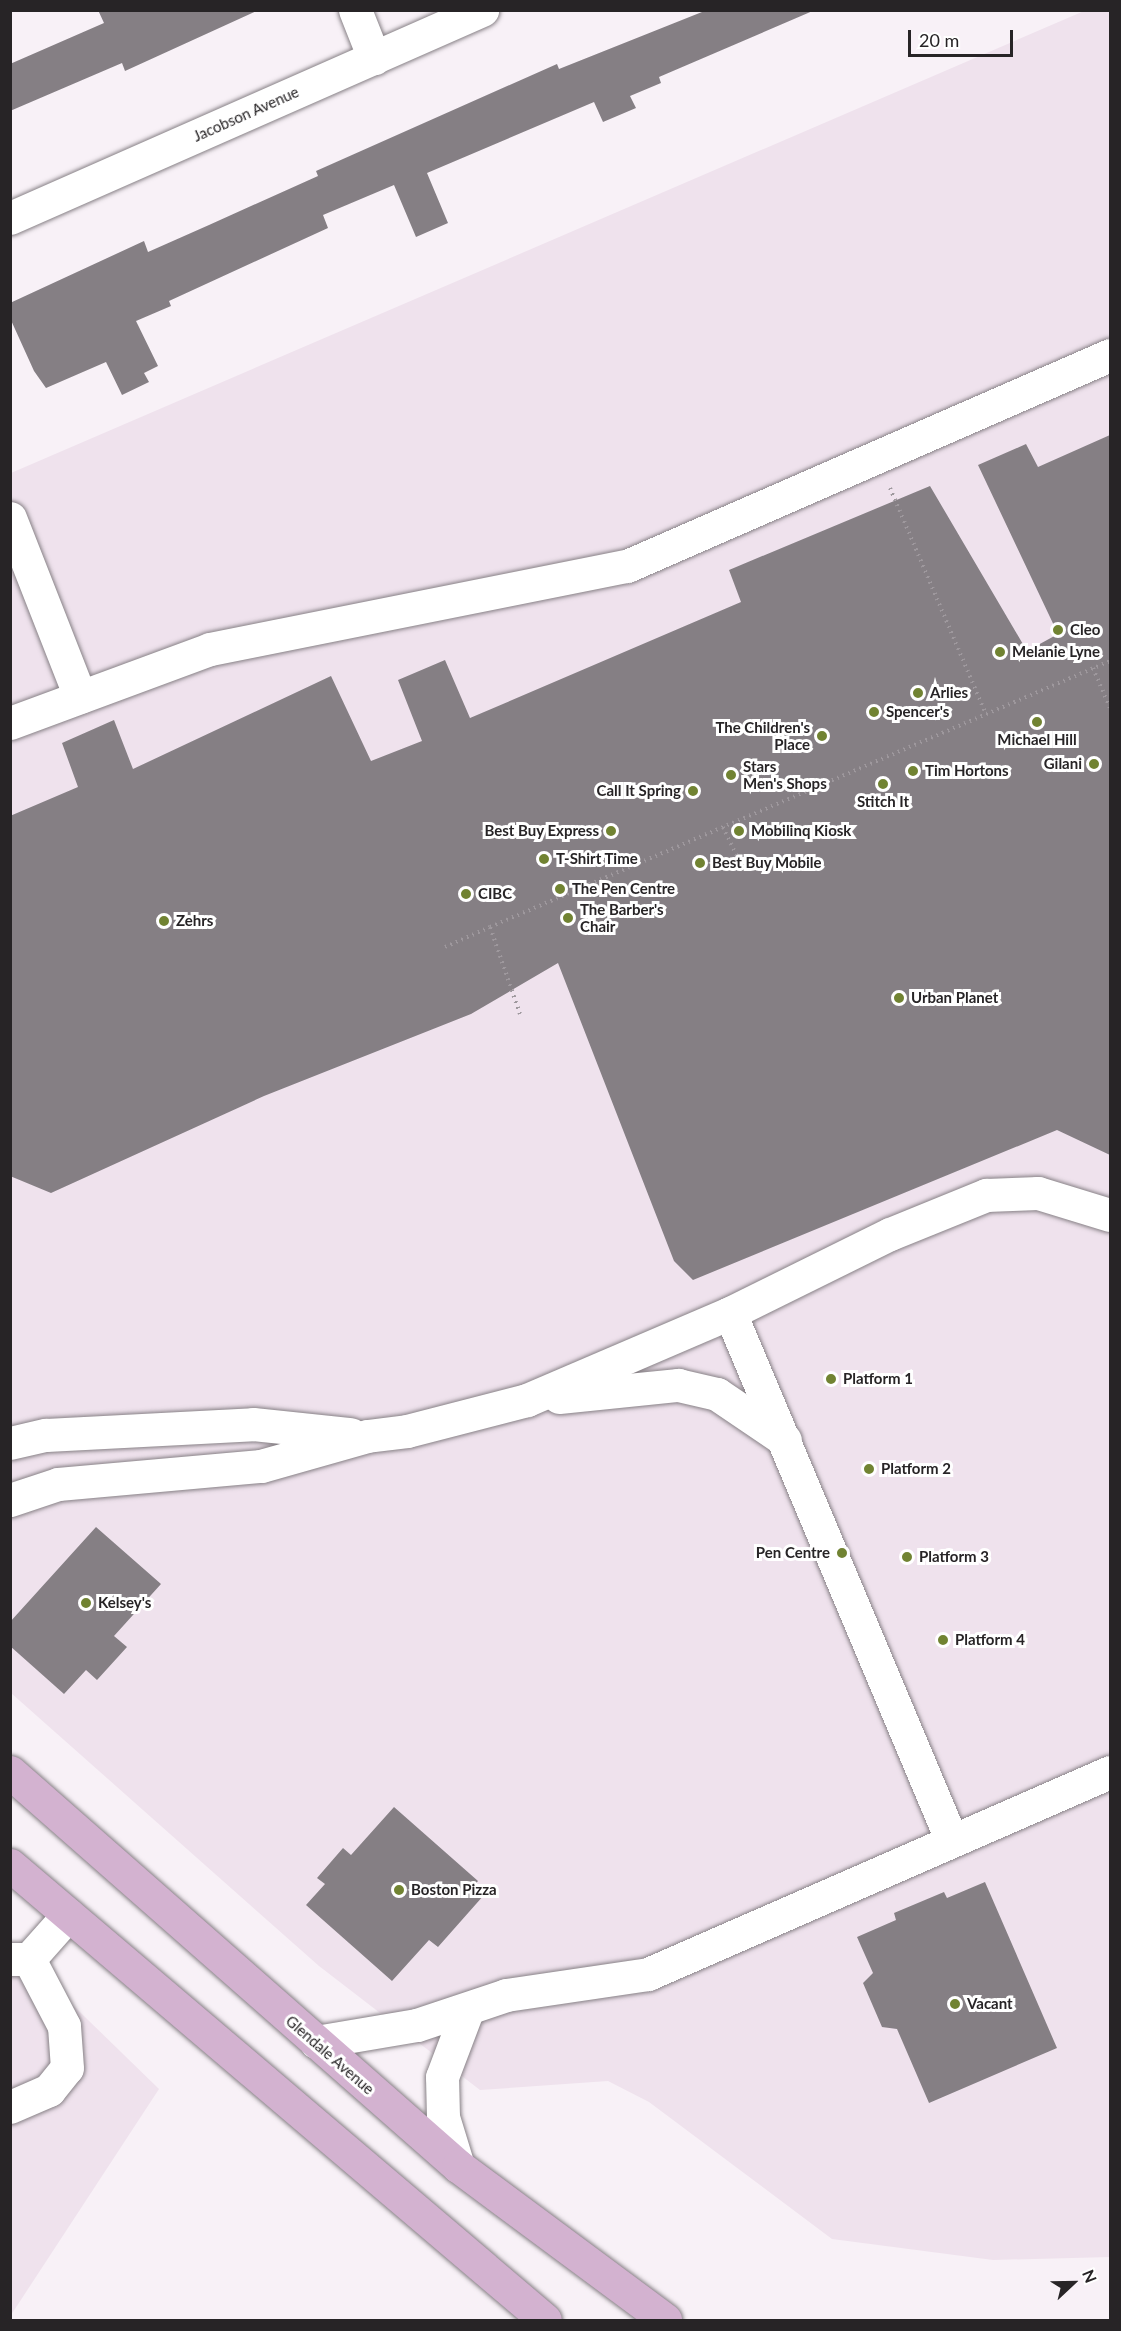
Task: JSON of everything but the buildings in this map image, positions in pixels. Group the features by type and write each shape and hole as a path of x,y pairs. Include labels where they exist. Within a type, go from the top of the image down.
{"main road":[{"name":"Glendale Avenue","path":"10,1772 458,2166 664,2320"},
{"path":"10,1865 545,2320"}],"street":[{"path":"355,10 374,58"},
{"name":"Jacobson Avenue","path":"10,218 482,10"},
{"path":"10,723 210,649 627,566 1110,355"},
{"path":"10,518 80,697"},
{"path":"10,1500 58,1484 261,1466 367,1436 407,1431 527,1400 730,1313 890,1234 986,1195 1038,1193 1110,1215"},
{"path":"730,1313 786,1441 870,1655 951,1839"},
{"path":"527,1400 678,1385 717,1394 786,1441"},
{"path":"10,1443 46,1435 254,1424 367,1436"},
{"path":"316,2043 390,2032 467,2011 506,1995 648,1974 951,1839 1110,1772"},
{"path":"10,2107 49,2090 67,2068 64,2026 20,1959 68,1915"},
{"path":"458,2166 443,2117 442,2077 467,2011"}],"path":[{"path":"896,501 986,714"},
{"path":"445,947 1110,661"},
{"path":"1093,668 1110,708"},
{"path":"723,827 742,867"},
{"path":"490,927 520,1014"}],"shaded area":[{"path":"1084,11 1110,11 1110,2257 993,2260 832,2239 649,2102 608,2081 480,2090 319,1966 11,1693 11,473"},
{"path":"11,1945 159,2089 11,2315"}],"place":[{"name":"Cleo","path":"1058,630"},
{"name":"Melanie Lyne","path":"1000,652"},
{"name":"Arlies","path":"918,693"},
{"name":"Spencer's","path":"874,712"},
{"name":"Michael Hill","path":"1037,722"},
{"name":"The Children's Place","path":"822,736"},
{"name":"Gilani","path":"1094,764"},
{"name":"Tim Hortons","path":"913,771"},
{"name":"Stars Men's Shops","path":"731,775"},
{"name":"Stitch It","path":"883,784"},
{"name":"Call It Spring","path":"693,791"},
{"name":"Best Buy Express","path":"611,831"},
{"name":"Mobilinq Kiosk","path":"739,831"},
{"name":"T-Shirt Time","path":"544,859"},
{"name":"Best Buy Mobile","path":"700,863"},
{"name":"The Pen Centre","path":"560,889"},
{"name":"CIBC","path":"466,894"},
{"name":"The Barber's Chair","path":"568,918"},
{"name":"Zehrs","path":"164,921"},
{"name":"Urban Planet","path":"899,998"},
{"name":"Platform 1","path":"831,1379"},
{"name":"Platform 2","path":"869,1469"},
{"name":"Pen Centre","path":"842,1553"},
{"name":"Platform 3","path":"907,1557"},
{"name":"Kelsey's","path":"86,1603"},
{"name":"Platform 4","path":"943,1640"},
{"name":"Boston Pizza","path":"399,1890"},
{"name":"Vacant","path":"955,2004"}]}
